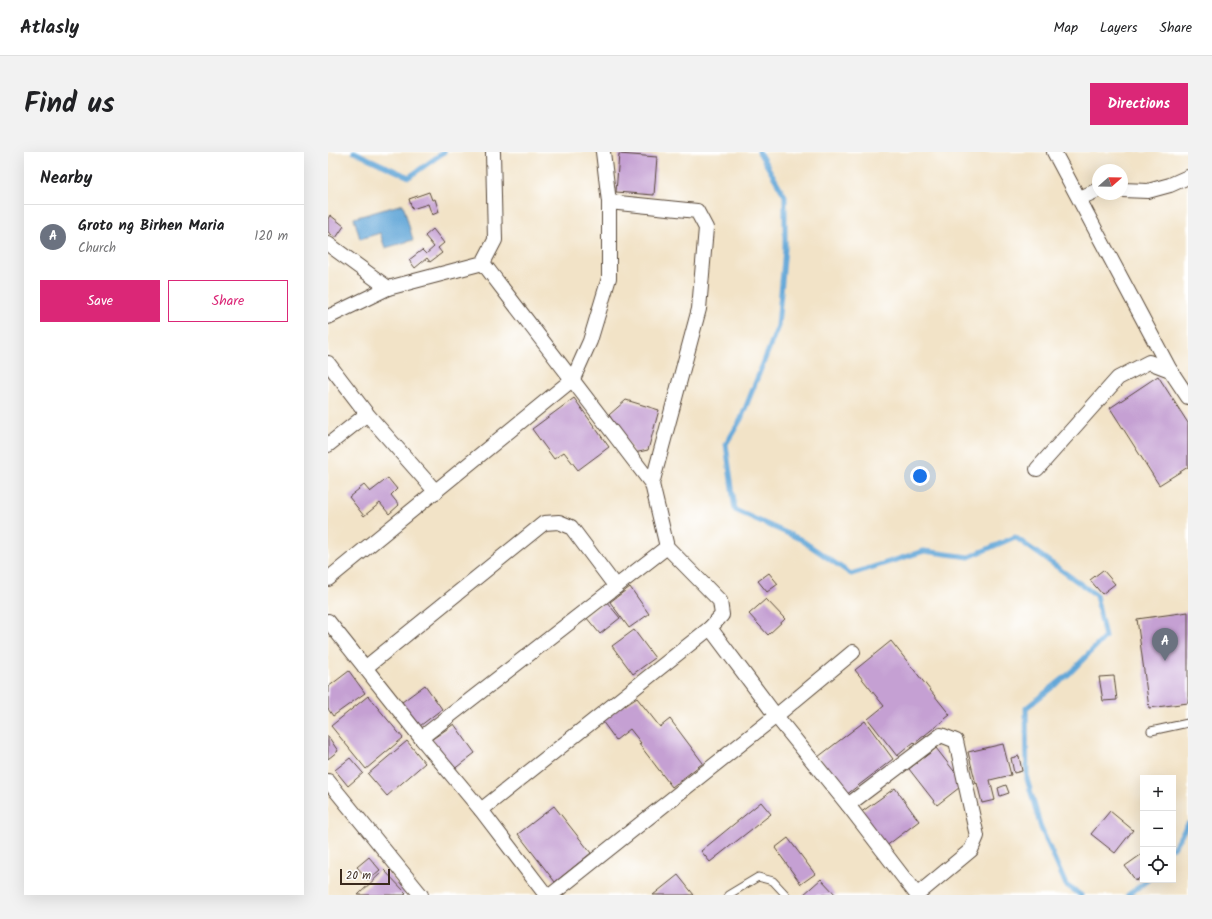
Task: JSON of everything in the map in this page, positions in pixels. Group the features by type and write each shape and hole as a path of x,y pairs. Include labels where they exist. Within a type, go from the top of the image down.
{"street":[{"path":"328,318 388,288 483,263 495,240 493,152"},
{"path":"328,579 573,379 590,340 609,278 609,202 603,152"},
{"path":"1054,152 1080,198 1170,370 1188,397"},
{"path":"1128,190 1148,191 1170,185 1188,177"},
{"path":"1080,198 1092,193"},
{"path":"609,202 697,211 706,228 699,309 652,484"},
{"path":"328,244 388,288"},
{"path":"481,810 710,628 722,615 720,601 667,547 652,484 483,263"},
{"path":"1037,469 1118,378 1149,362 1170,370"},
{"path":"328,363 367,414 436,492"},
{"path":"328,445 367,414"},
{"path":"365,668 544,523 559,522 571,527 616,587"},
{"path":"420,738 667,547"},
{"path":"328,621 420,738 481,810 546,895"},
{"path":"710,628 776,716 848,804 917,895 971,850 977,836 956,742 941,734 848,804"},
{"path":"551,895 776,716 853,652"},
{"path":"330,787 421,895"}],"lane":[{"path":"1151,731 1188,723"},
{"path":"728,895 758,877 773,881 786,895"}],"water":[{"path":"403,204 413,240 385,248 380,233 360,239 354,218"}],"building":[{"path":"619,154 657,157 654,195 616,192"},
{"path":"429,192 432,200 435,199 439,212 432,215 428,204 412,209 409,199"},
{"path":"330,215 344,226 336,238 328,232 328,219"},
{"path":"433,229 444,243 438,248 442,253 430,262 427,258 415,268 409,260 422,250 426,254 434,247 425,236"},
{"path":"1158,376 1188,423 1188,467 1159,485 1110,408"},
{"path":"574,398 609,447 578,470 564,452 554,459 532,429"},
{"path":"626,400 659,410 648,450 634,453 609,415"},
{"path":"388,478 397,489 391,495 399,505 389,514 380,503 364,516 349,497 364,485 370,492"},
{"path":"1103,570 1115,584 1102,594 1090,580"},
{"path":"769,573 778,584 767,592 758,581"},
{"path":"630,587 649,614 629,628 610,602"},
{"path":"766,599 785,619 768,635 749,614"},
{"path":"606,601 620,618 600,634 586,617"},
{"path":"1188,612 1188,703 1149,708 1137,619"},
{"path":"634,630 655,658 633,674 612,646"},
{"path":"891,641 950,715 897,756 868,719 884,706 855,670"},
{"path":"349,671 365,693 333,716 328,709 328,687"},
{"path":"1114,676 1117,700 1103,701 1099,677"},
{"path":"425,685 442,709 416,729 398,705"},
{"path":"368,696 403,738 366,769 331,726"},
{"path":"637,698 660,727 670,719 703,763 672,787 639,744 641,743 630,729 616,740 602,721 624,704 625,706"},
{"path":"865,721 893,759 846,795 818,757"},
{"path":"454,724 475,753 453,770 431,740"},
{"path":"328,736 338,751 328,759"},
{"path":"407,741 425,763 387,796 368,774"},
{"path":"1003,744 1011,775 990,780 995,800 982,803 968,752"},
{"path":"936,748 964,784 937,805 909,769"},
{"path":"1019,756 1022,771 1014,773 1011,758"},
{"path":"350,758 363,773 348,786 335,770"},
{"path":"1006,785 1009,793 1000,796 998,788"},
{"path":"895,788 919,821 885,847 860,813"},
{"path":"761,802 771,814 710,862 701,851"},
{"path":"554,806 591,853 555,882 518,834"},
{"path":"1110,811 1133,830 1115,853 1091,834"},
{"path":"788,838 815,874 801,884 775,848"},
{"path":"1140,855 1140,878 1136,881 1125,866"},
{"path":"369,857 380,870 368,880 357,867"},
{"path":"384,870 406,893 404,895 358,895"},
{"path":"678,875 694,895 653,895"},
{"path":"821,879 836,895 803,895"}],"waterway":[{"path":"354,152 409,177 444,152"},
{"path":"759,152 785,196 785,248 778,326 741,419 726,444 735,510 800,539 851,574 924,551 969,557 1015,537 1096,595 1105,637 1069,674 1026,708 1027,779 1041,828 1066,885 1081,895"},
{"path":"1174,847 1188,824"},
{"path":"1128,895 1144,883"}],"place":[{"name":"Groto ng Birhen Maria","path":"1165,661"}]}
